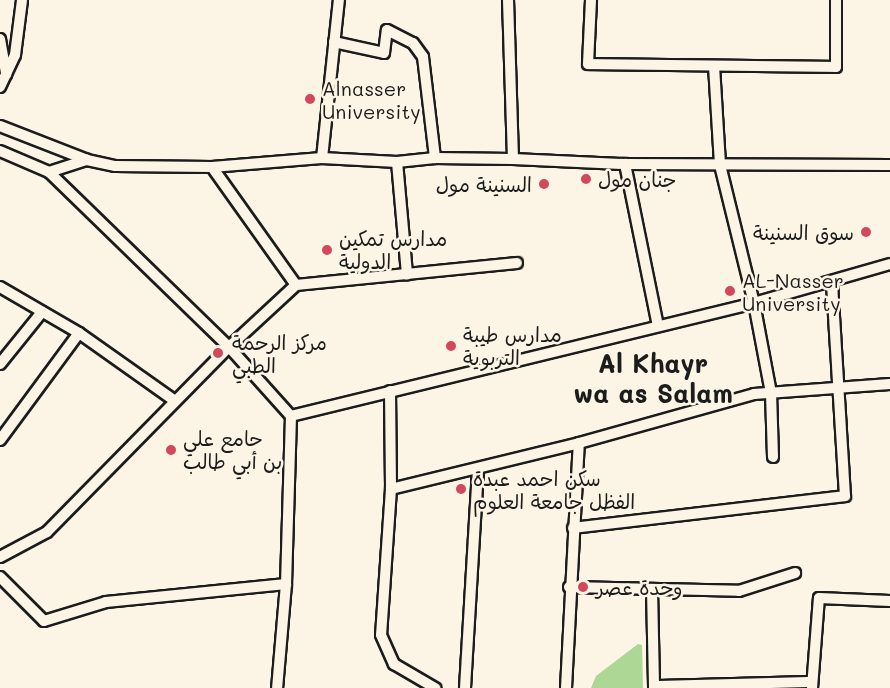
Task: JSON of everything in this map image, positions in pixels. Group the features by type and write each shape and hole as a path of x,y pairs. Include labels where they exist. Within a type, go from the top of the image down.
{"street":[{"path":"0,87 15,55 22,0"},
{"path":"322,159 339,0"},
{"path":"508,0 513,159"},
{"path":"591,0 588,64 836,67 836,0"},
{"path":"334,42 384,53 387,30 413,43 423,57 425,66 435,158"},
{"path":"0,39 6,75"},
{"path":"714,66 720,165 754,303 771,393 773,457"},
{"path":"0,126 87,160 115,166 212,166 322,159 398,162 435,158 625,164 890,165"},
{"path":"0,151 49,172 229,347 291,416 286,584 277,688"},
{"path":"49,172 87,160"},
{"path":"398,162 407,275"},
{"path":"625,164 658,326"},
{"path":"212,166 296,285"},
{"path":"0,557 47,532 229,347 296,285 517,263"},
{"path":"291,416 754,303 890,264"},
{"path":"573,528 844,496 840,390 832,282"},
{"path":"0,288 79,333 175,401"},
{"path":"0,364 42,312"},
{"path":"0,440 79,333"},
{"path":"391,489 579,443 754,394 840,390 890,384"},
{"path":"390,391 391,489 381,635 394,664 435,688"},
{"path":"566,688 569,587 579,443"},
{"path":"465,688 477,469"},
{"path":"569,587 739,591 795,573"},
{"path":"0,577 44,621 106,602 286,584"},
{"path":"652,589 654,687 812,685 819,598 890,601"}],"green space":[{"path":"638,644 642,645 643,688 591,688 596,676"}],"place":[{"name":"Alnasser University","path":"310,99"},
{"name":"جنان مول","path":"586,179"},
{"name":"السنينة مول","path":"544,184"},
{"name":"سوق السنينة","path":"866,232"},
{"name":"مدارس تمكين الدولية","path":"327,250"},
{"name":"AL-Nasser University","path":"730,291"},
{"name":"مدارس طيبة التربوية","path":"451,346"},
{"name":"مركز الرحمة الطبي","path":"218,353"},
{"name":"جامع علي بن أبي طالب","path":"171,450"},
{"name":"سكن احمد عبدة الفظل جامعة العلوم","path":"461,489"},
{"name":"وحدة عصر","path":"583,587"}],"district":[{"name":"Al Khayr wa as Salam","path":"653,379"}]}
